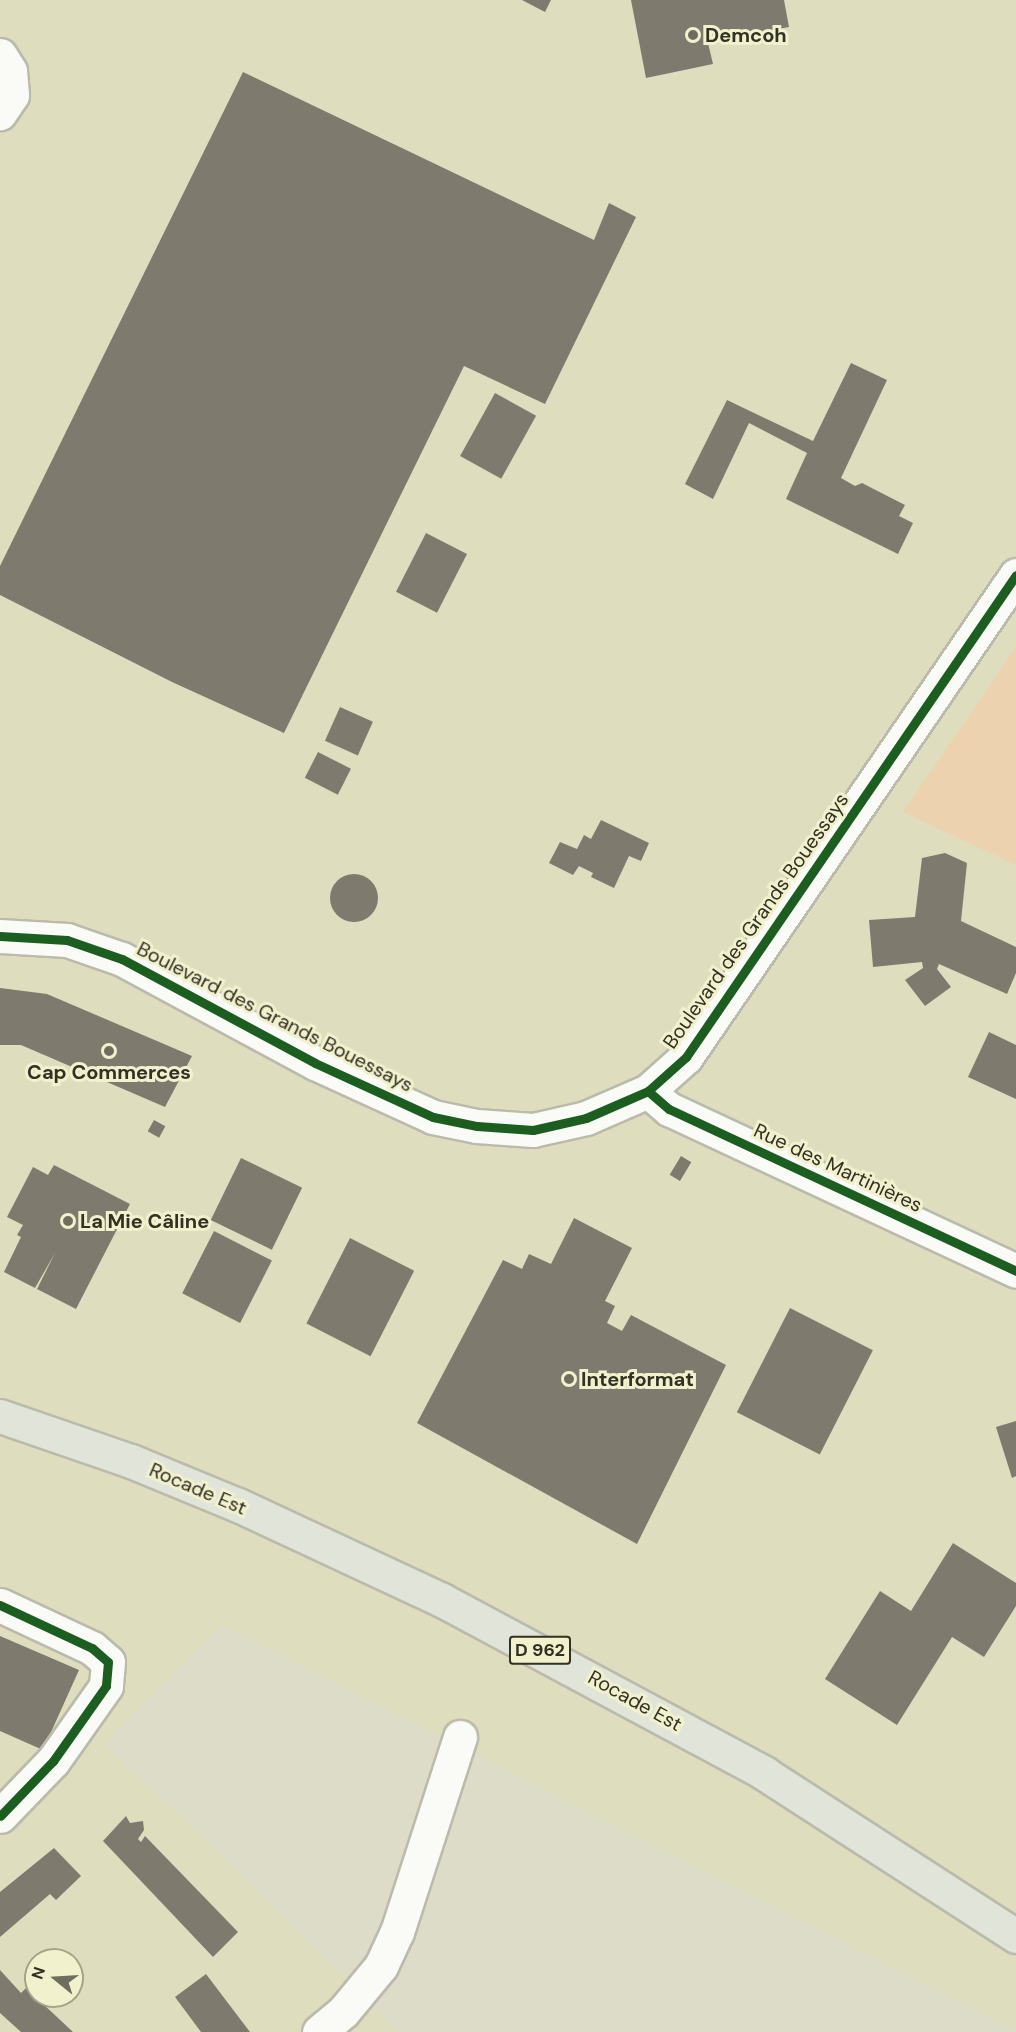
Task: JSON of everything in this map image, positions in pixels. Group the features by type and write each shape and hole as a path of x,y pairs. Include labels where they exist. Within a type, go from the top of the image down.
{"main road":[{"name":"D 962","path":"0,1409 31,1425"},
{"name":"D 962","path":"0,1416 31,1425"},
{"name":"Rocade Est","path":"31,1425 238,1505 442,1600 549,1654 764,1773 1016,1936"}],"street":[{"path":"0,55 10,70 12,95 0,114"},
{"name":"Boulevard des Grands Bouessays","path":"0,936 67,940 122,958 315,1063 433,1117 477,1126 533,1130 586,1118 648,1091 686,1057 1016,576"},
{"name":"Rue des Martinières","path":"648,1091 669,1109 1016,1272"},
{"path":"0,1605 92,1648 108,1662 106,1686 66,1742 0,1816"},
{"path":"319,2032 343,2012 381,1966 397,1932 460,1737"}],"shaded area":[{"path":"0,0 1016,0 1016,647 904,811 1016,865 1016,2031 222,1625 104,1745 229,1861 400,2032 0,2032"},
{"path":"1016,647 1016,865 903,812"}],"building":[{"path":"522,0 551,0 545,12"},
{"name":"Demcoh","path":"631,0 784,0 789,27 708,43 713,64 646,78"},
{"path":"243,72 594,240 609,203 636,217 545,404 464,366 284,733 172,682 0,595 0,566"},
{"path":"851,363 887,380 841,478 855,486 862,483 905,505 899,516 913,523 898,554 786,499 807,453 749,423 713,499 685,484 727,400 813,441"},
{"path":"495,393 536,416 501,479 460,456"},
{"path":"426,533 467,554 437,613 396,592"},
{"path":"340,707 373,722 358,755 325,741"},
{"path":"318,752 351,769 338,795 305,778"},
{"path":"601,820 649,843 641,861 629,856 614,888 591,877 593,873 579,866 573,875 549,863 560,842 577,849 584,835 591,839"},
{"path":"945,853 967,863 961,921 1016,947 1016,973 1007,994 939,964 937,969 951,987 925,1006 905,980 923,968 922,962 873,967 869,920 915,917 922,858"},
{"path":"349,874 359,874 371,881 378,893 378,903 371,915 359,922 349,922 334,911 330,903 330,893 341,878"},
{"name":"Cap Commerces","path":"0,988 47,994 192,1056 165,1107 21,1045 0,1045"},
{"path":"989,1032 1016,1045 1016,1099 968,1077"},
{"path":"154,1120 165,1126 159,1138 148,1131"},
{"path":"681,1156 691,1162 680,1181 670,1175"},
{"path":"241,1158 302,1188 272,1250 211,1220"},
{"name":"La Mie Câline","path":"54,1165 130,1204 76,1309 37,1289 55,1253 35,1288 4,1272 21,1237 17,1235 23,1225 7,1217 33,1167 48,1175"},
{"path":"574,1218 632,1248 605,1301 615,1306 607,1323 622,1331 631,1315 726,1365 637,1544 417,1423 503,1260 522,1269 529,1254 551,1264"},
{"path":"214,1231 272,1261 240,1323 182,1293"},
{"path":"350,1238 414,1271 371,1356 306,1324"},
{"path":"790,1308 873,1350 820,1454 737,1412"},
{"path":"1016,1421 1016,1476 1012,1478 996,1427"},
{"path":"953,1543 1016,1583 1016,1606 984,1657 952,1637 897,1725 825,1679 880,1591 911,1611"},
{"path":"0,1636 79,1670 43,1750 0,1731"},
{"path":"126,1816 130,1823 143,1821 144,1830 138,1839 141,1842 145,1836 238,1932 213,1957 103,1841"},
{"path":"54,1848 81,1876 56,1900 50,1894 0,1937 0,1892"},
{"path":"0,1970 21,1993 24,1990 24,2008 47,2008 73,2032 21,2032 0,2013"},
{"path":"206,1974 250,2032 201,2032 175,1997"}],"cycle path":[{"path":"0,936 67,940 122,959 315,1063 433,1117 477,1126 533,1130 586,1118 648,1091 686,1057 1016,575"},
{"path":"648,1091 669,1109 1016,1271"},
{"path":"0,1605 92,1648 108,1662 106,1686 53,1761 0,1816"}],"place":[{"name":"Demcoh","path":"693,35"},
{"name":"Cap Commerces","path":"109,1051"},
{"name":"La Mie Câline","path":"68,1221"},
{"name":"Interformat","path":"569,1379"}]}
